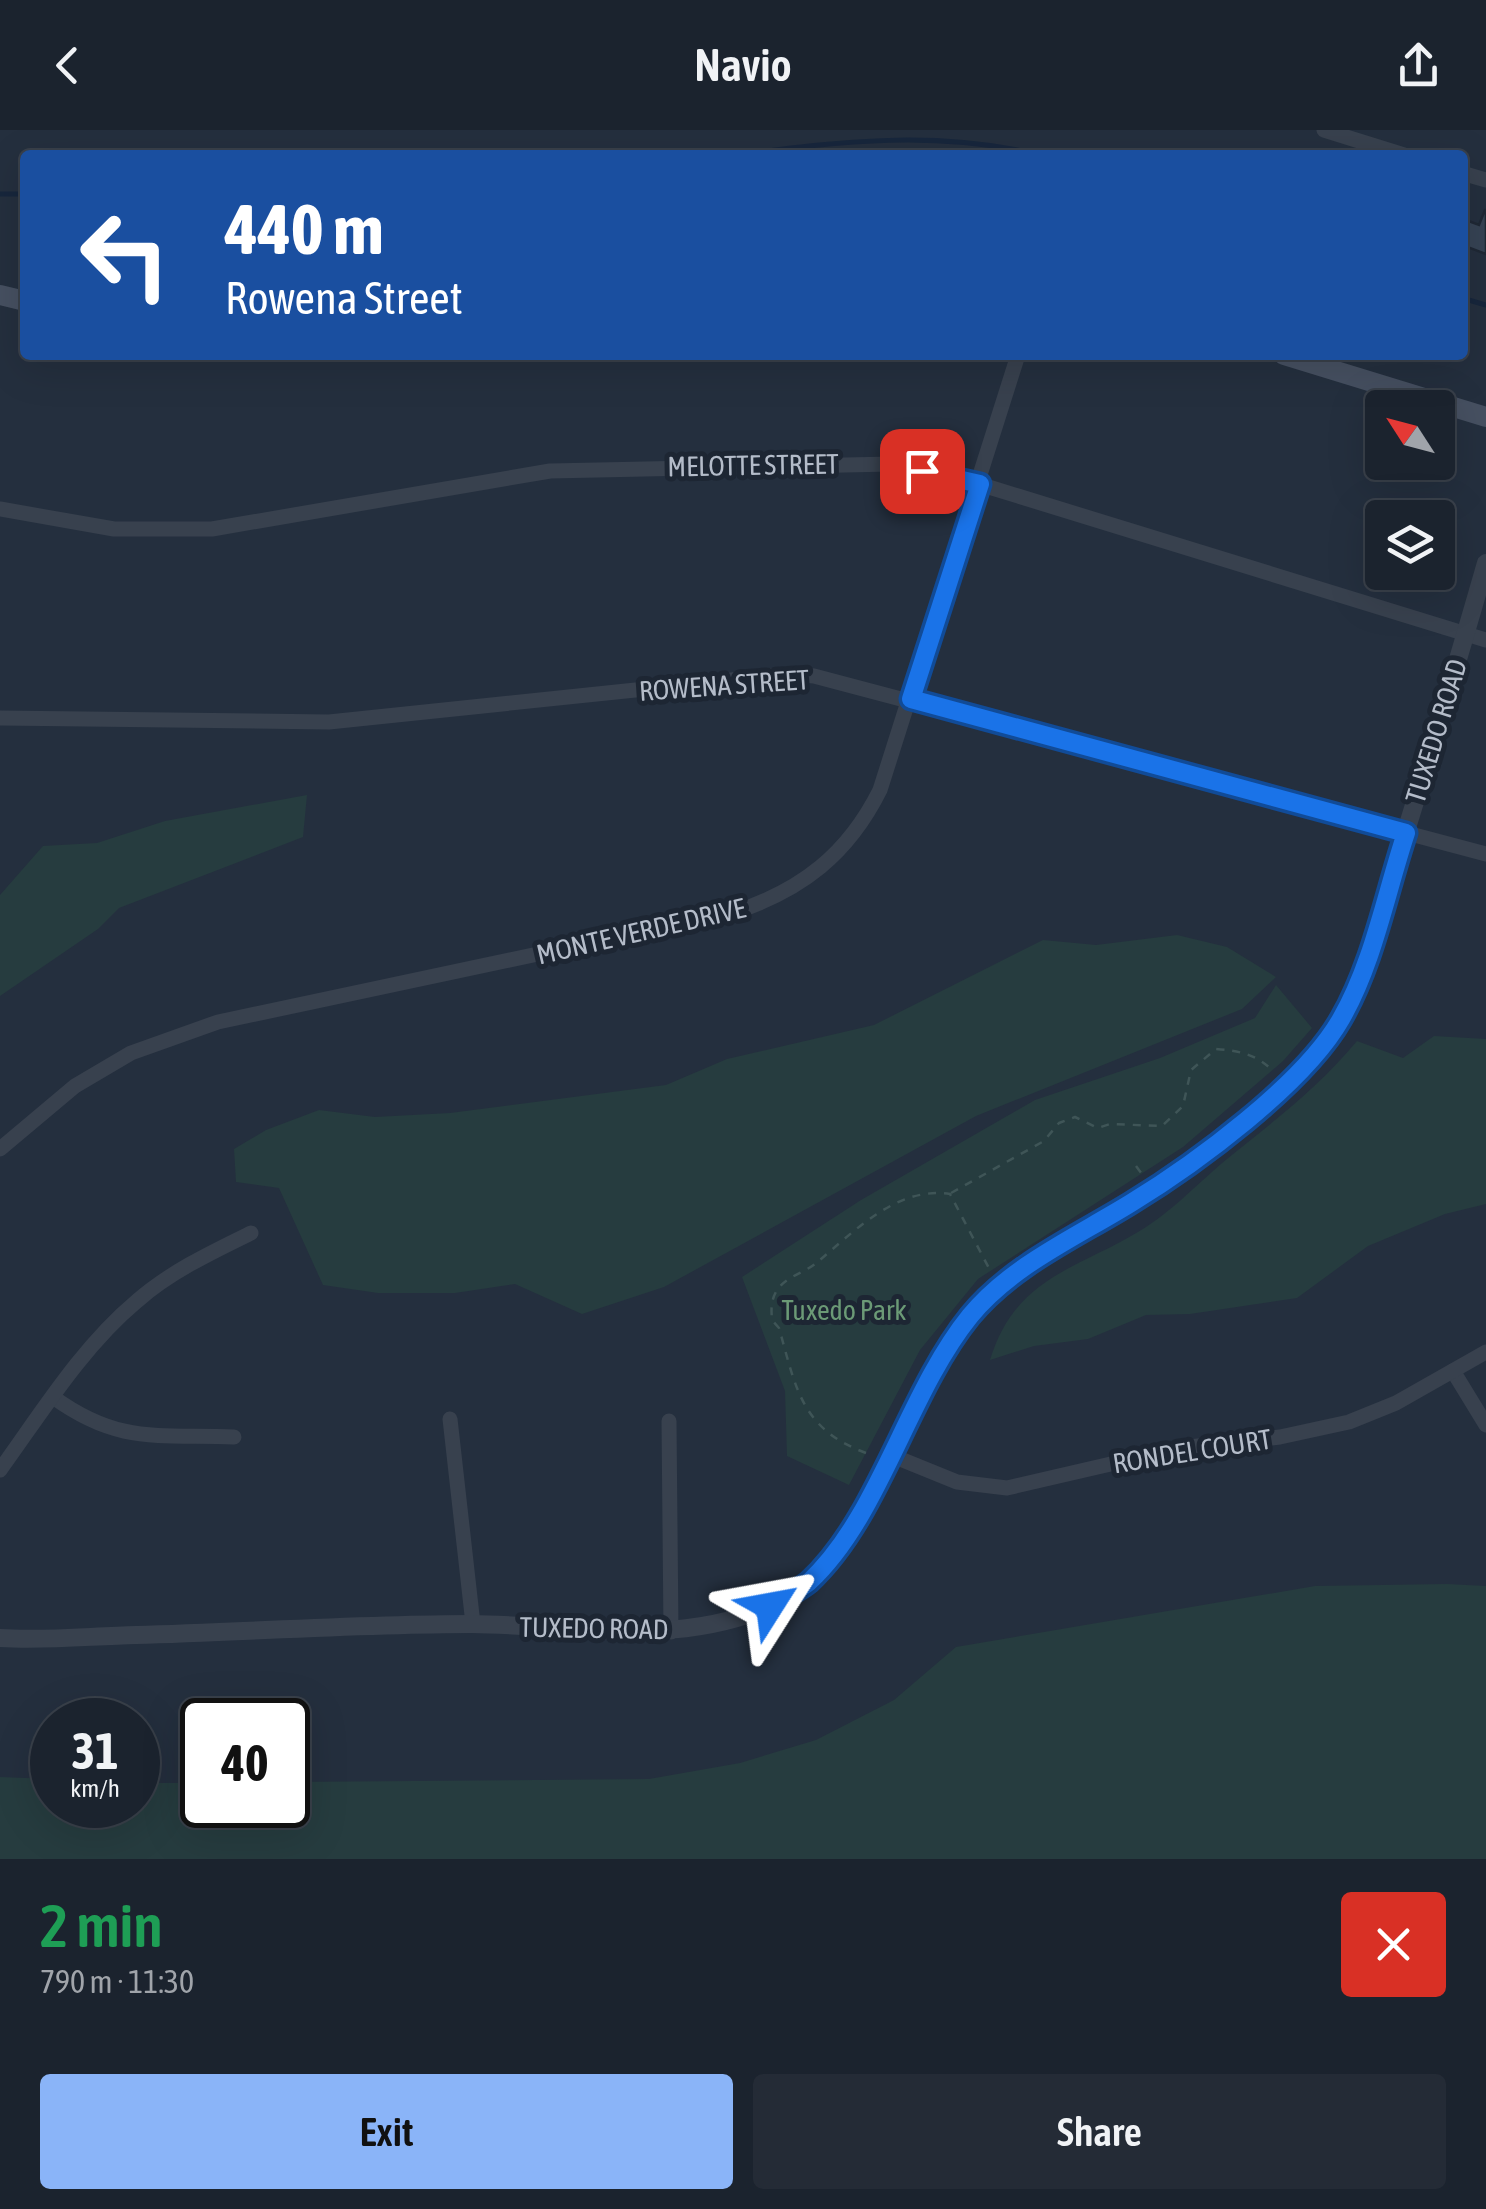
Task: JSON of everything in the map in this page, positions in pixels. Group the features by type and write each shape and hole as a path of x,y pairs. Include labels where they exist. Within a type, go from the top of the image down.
{"main road":[{"path":"1300,360 1486,418"}],"street":[{"path":"1324,130 1388,150"},
{"name":"MONTE VERDE DRIVE","path":"0,1149 75,1086 132,1054 218,1022 716,916 776,899 819,872 870,811 911,699 1017,360"},
{"name":"MELOTTE STREET","path":"0,509 114,529 212,529 592,468 892,464 980,484 1486,640"},
{"name":"TUXEDO ROAD","path":"0,1638 473,1624 671,1632 726,1623 770,1606 807,1583 854,1524 940,1360 971,1315 1001,1285 1179,1173 1311,1060 1342,1018 1357,986 1406,833 1486,563"},
{"name":"ROWENA STREET","path":"0,718 329,722 789,674 911,699 1486,854"},
{"path":"0,1470 108,1328 140,1298 201,1258 250,1233"},
{"name":"RONDEL COURT","path":"888,1454 957,1482 1007,1488 1180,1448 1280,1437 1349,1422 1396,1403 1486,1352"},
{"path":"1453,1370 1486,1425"},
{"path":"53,1397 123,1434 165,1439 234,1437"},
{"path":"450,1419 473,1624"},
{"path":"669,1421 671,1632"}],"path":[{"path":"866,1453 835,1441 802,1402 770,1306 784,1281 802,1274 883,1209 928,1191 950,1194 1044,1141 1059,1123 1075,1118 1098,1128 1110,1124 1162,1126 1183,1106 1190,1070 1216,1049 1242,1051 1262,1060 1273,1072"},
{"path":"1137,1166 1143,1174"},
{"path":"950,1194 991,1273"}],"green space":[{"path":"307,795 303,837 119,908 98,929 0,996 0,895 43,846 97,843 165,821"},
{"path":"1177,935 1227,947 1276,977 1242,1009 976,1116 664,1287 582,1314 515,1284 455,1293 378,1293 323,1285 279,1188 236,1182 234,1149 266,1130 319,1110 375,1117 450,1113 666,1085 727,1059 874,1025 1043,940 1096,945"},
{"name":"Tuxedo Park","path":"1276,985 1312,1028 1283,1061 1183,1147 978,1279 920,1350 849,1485 787,1456 785,1391 742,1277 861,1200 1035,1100 1160,1058 1255,1018"},
{"path":"1434,1036 1486,1039 1486,1204 1445,1214 1368,1246 1297,1298 1190,1314 1146,1315 1088,1339 1034,1346 990,1360 1003,1329 1040,1286 1164,1214 1311,1089 1357,1041 1403,1058"},
{"path":"1315,1586 1486,1586 1486,1859 0,1859 0,1777 30,1778 30,1828 160,1828 160,1783 180,1783 180,1828 310,1828 310,1782 649,1779 740,1763 816,1740 894,1700 956,1647"}],"building":[{"path":"1486,210 1486,254 1468,247 1468,221 1479,225"}],"waterway":[{"path":"779,150 889,140 964,142 1017,150"},
{"path":"0,194 20,194"},
{"path":"1468,300 1486,305"}],"route":[{"path":"770,1606 807,1583 854,1524 940,1360 971,1315 1001,1285 1044,1254 1179,1173 1311,1060 1342,1018 1357,986 1406,833 911,699 980,484 922,471"}]}
